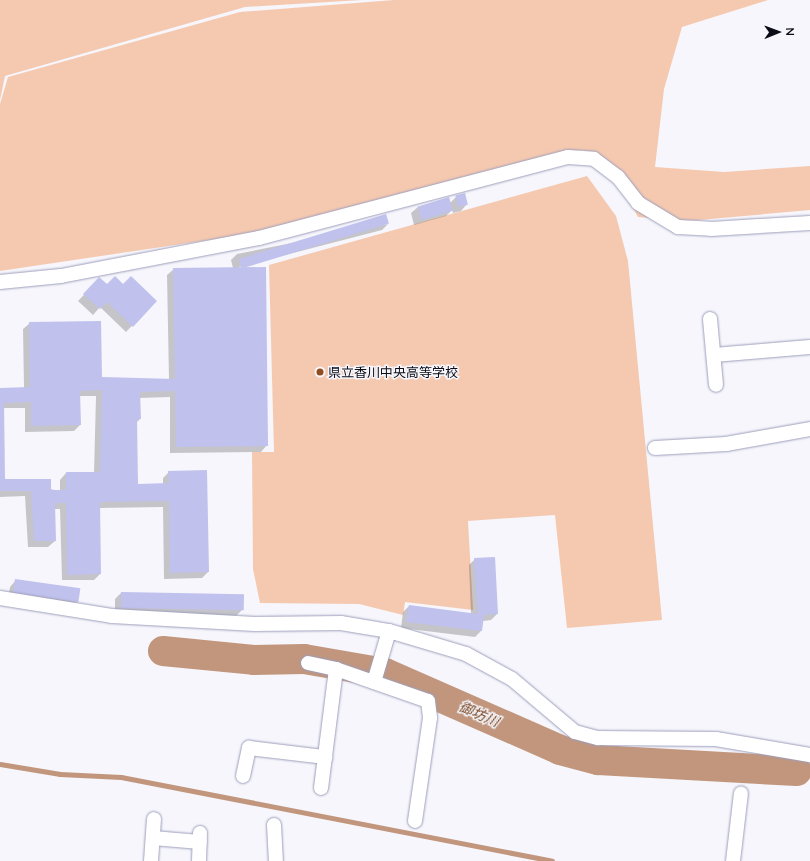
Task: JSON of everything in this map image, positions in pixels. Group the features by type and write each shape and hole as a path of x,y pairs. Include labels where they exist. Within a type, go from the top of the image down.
{"street":[{"path":"0,282 61,276 259,238 568,157 594,159 618,177 638,203 678,227 711,229 810,224"},
{"path":"710,319 716,385"},
{"path":"714,355 810,347"},
{"path":"655,448 726,444 810,430"},
{"path":"0,598 112,616 255,624 341,623 389,631 466,654 512,679 575,732 598,738 716,739 810,755"},
{"path":"374,682 389,631"},
{"path":"308,663 336,669 428,701 430,718 415,821"},
{"path":"321,788 336,669"},
{"path":"243,776 249,748 325,757"},
{"path":"732,861 741,793"},
{"path":"152,861 154,819"},
{"path":"274,825 276,861"},
{"path":"153,838 200,837 199,861"}],"shaded area":[{"path":"0,0 362,0 245,7 5,76 0,100"},
{"path":"394,0 768,0 682,27 664,89 655,167 724,172 810,166 810,210 688,221 638,217 606,159 582,150 256,233 0,271 0,104 8,77 240,12"},
{"path":"587,176 616,216 628,261 662,620 567,628 555,515 468,521 473,610 405,602 403,615 359,604 260,603 253,569 252,452 274,452 269,265"}],"building":[{"path":"465,193 468,205 458,207 455,195"},
{"path":"449,197 453,210 422,220 417,207"},
{"path":"386,214 389,224 242,269 239,259"},
{"path":"266,267 268,446 176,447 175,391 140,392 141,419 137,419 138,484 169,483 168,471 207,470 209,572 170,573 169,501 100,502 101,574 67,575 66,503 55,503 56,541 34,541 31,491 0,491 0,388 30,387 29,322 101,321 102,377 175,379 173,268","holes":["102,390 100,472 66,472 66,490 51,490 51,479 5,479 4,403 31,402 31,426 81,425 80,391"]},
{"path":"115,276 123,284 131,276 157,301 133,327 107,302 100,309 83,294 99,277 107,284"},
{"path":"495,557 498,614 484,615 482,631 406,622 409,605 478,614 474,558"},
{"path":"15,579 80,588 78,602 13,593"},
{"path":"121,592 244,594 244,610 121,608"}],"waterway":[{"name":"御坊川","path":"163,651 254,660 304,659 385,673 560,750 598,760 797,771"},
{"path":"0,764 60,774 121,777 552,861"}],"place":[{"name":"県立香川中央高等学校","path":"320,372"}]}
